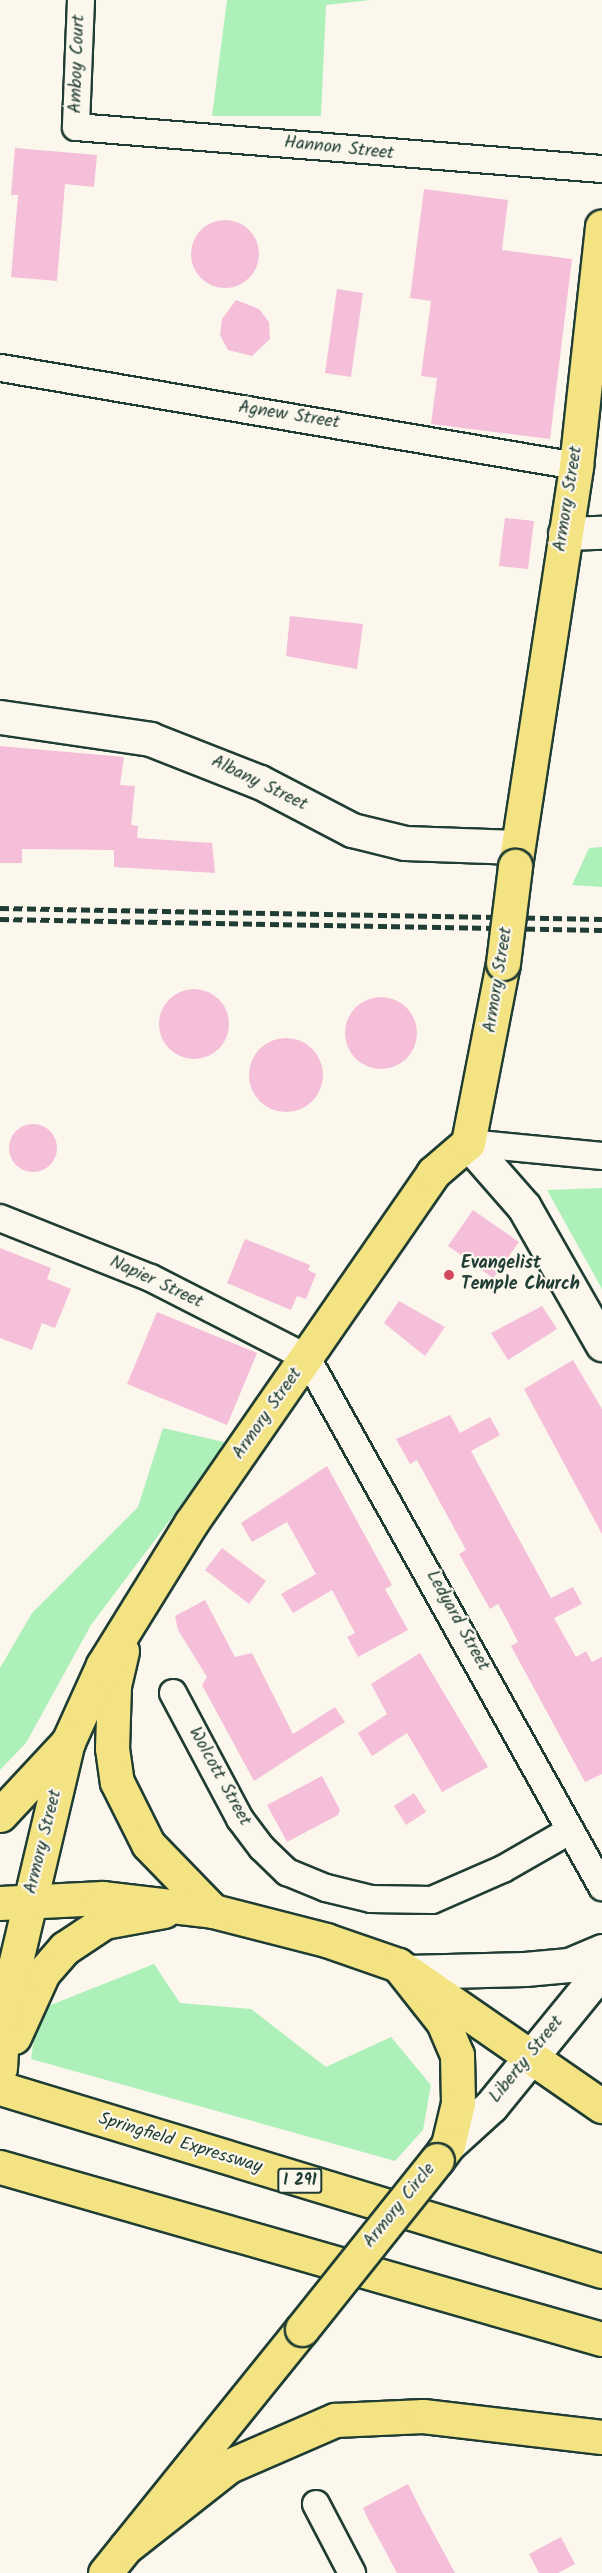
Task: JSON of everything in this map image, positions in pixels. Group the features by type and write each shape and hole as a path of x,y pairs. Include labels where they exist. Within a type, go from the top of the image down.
{"main road":[{"name":"Armory Street","path":"0,2067 9,2029 15,1900 68,1742 103,1665 191,1523 433,1173 468,1143 503,963 545,654 576,466 602,226"},
{"name":"Albany Street","path":"0,717 150,739 260,782 352,830 405,843 516,856"},
{"path":"468,1143 524,1207 602,1344"},
{"name":"Armory Street","path":"127,1629 114,1685 112,1748 117,1782 148,1844 204,1910"},
{"path":"0,1815 68,1742"},
{"path":"15,1900 136,1900 204,1910 326,1940 402,1969 602,2106"},
{"path":"0,2076 9,2029 43,1973 85,1933 117,1917 204,1910"},
{"path":"402,1969 525,1970 569,1965 602,1951"},
{"name":"Armory Circle","path":"105,2573 443,2152 458,2103 457,2055 443,2022 402,1969"},
{"name":"Liberty Street","path":"443,2152 490,2106 529,2055 602,1970"},
{"name":"Springfield Expressway","path":"0,2088 602,2271"},
{"path":"0,2167 602,2339"},
{"path":"126,2547 229,2466 335,2420 423,2416 602,2437"}],"street":[{"name":"Amboy Court","path":"76,127 81,0"},
{"name":"Hannon Street","path":"76,127 602,169"},
{"name":"Agnew Street","path":"1,368 576,466"},
{"path":"565,534 602,533"},
{"path":"468,1143 602,1156"},
{"name":"Napier Street","path":"0,1218 151,1278 307,1358"},
{"name":"Ledyard Street","path":"307,1358 406,1528 569,1831 602,1887"},
{"name":"Wolcott Street","path":"173,1693 240,1819 262,1848 287,1872 326,1888 371,1899 432,1900 503,1869 569,1831"},
{"path":"316,2504 352,2573"}],"green space":[{"path":"227,0 370,0 326,5 321,116 212,116"},
{"path":"602,847 602,887 572,885 589,848"},
{"path":"602,1188 602,1289 547,1190"},
{"path":"163,1428 228,1443 91,1625 26,1743 0,1770 0,1668 32,1613 138,1507"},
{"path":"154,1964 180,2003 251,2009 326,2067 391,2037 431,2085 423,2130 395,2161 31,2059 38,2010"}],"building":[{"path":"15,148 97,155 94,187 65,184 57,281 11,277 18,195 11,195"},
{"path":"424,189 508,200 502,250 572,259 550,439 431,424 437,378 421,376 431,301 410,298"},
{"path":"225,220 238,223 249,230 256,241 259,254 256,267 249,278 238,285 225,288 212,285 201,278 194,267 191,254 194,241 201,230 212,223"},
{"path":"337,289 363,293 351,377 325,373"},
{"path":"236,300 259,309 269,322 270,339 252,356 228,350 220,335 222,319"},
{"path":"505,518 534,521 528,569 499,566"},
{"path":"290,616 363,624 357,669 286,656"},
{"path":"0,746 124,757 120,785 135,786 131,825 138,826 137,838 212,843 215,873 114,867 114,850 22,849 22,863 0,863"},
{"path":"194,989 207,992 219,999 226,1011 229,1024 226,1037 219,1049 207,1056 194,1059 181,1056 169,1049 162,1037 159,1024 162,1011 169,999 181,992"},
{"path":"388,997 407,1007 415,1019 417,1033 415,1047 407,1059 395,1067 374,1069 355,1059 347,1047 345,1026 355,1007 367,999"},
{"path":"286,1038 307,1044 317,1054 323,1075 317,1096 307,1106 286,1112 265,1106 255,1096 249,1075 255,1054 265,1044"},
{"path":"33,1124 50,1131 57,1148 50,1165 33,1172 16,1165 9,1148 16,1131"},
{"path":"473,1210 519,1242 493,1278 448,1246"},
{"path":"245,1239 310,1265 308,1270 316,1274 306,1299 297,1296 291,1310 227,1283"},
{"path":"0,1248 51,1268 47,1279 71,1289 55,1328 42,1323 32,1350 0,1338"},
{"path":"399,1301 445,1327 425,1356 384,1323"},
{"path":"542,1306 557,1329 508,1360 491,1333"},
{"path":"157,1312 257,1353 227,1425 127,1384"},
{"path":"573,1360 602,1409 602,1534 524,1389"},
{"path":"450,1415 460,1433 490,1417 500,1435 471,1451 551,1598 573,1587 582,1604 554,1618 576,1657 586,1651 592,1662 602,1657 602,1774 585,1782 511,1646 518,1642 507,1620 498,1604 490,1609 459,1554 466,1550 417,1460 410,1464 396,1439"},
{"path":"327,1466 392,1585 385,1589 408,1630 358,1657 347,1637 355,1633 332,1590 293,1613 281,1594 316,1574 287,1522 252,1542 241,1523"},
{"path":"222,1548 266,1581 249,1604 205,1570"},
{"path":"205,1600 235,1657 252,1653 293,1734 335,1707 345,1722 254,1781 202,1685 207,1677 178,1630 175,1616"},
{"path":"420,1653 488,1767 442,1792 407,1733 372,1756 358,1733 387,1714 371,1684"},
{"path":"322,1776 340,1810 338,1815 287,1842 267,1805"},
{"path":"414,1793 426,1812 406,1825 394,1806"},
{"path":"408,2484 455,2573 397,2573 367,2517 363,2508"},
{"path":"561,2537 575,2564 558,2573 539,2573 529,2554"}],"railway":[{"path":"0,908 602,919"},
{"path":"0,919 602,930"}],"place":[{"name":"Evangelist Temple Church","path":"449,1275"}]}
